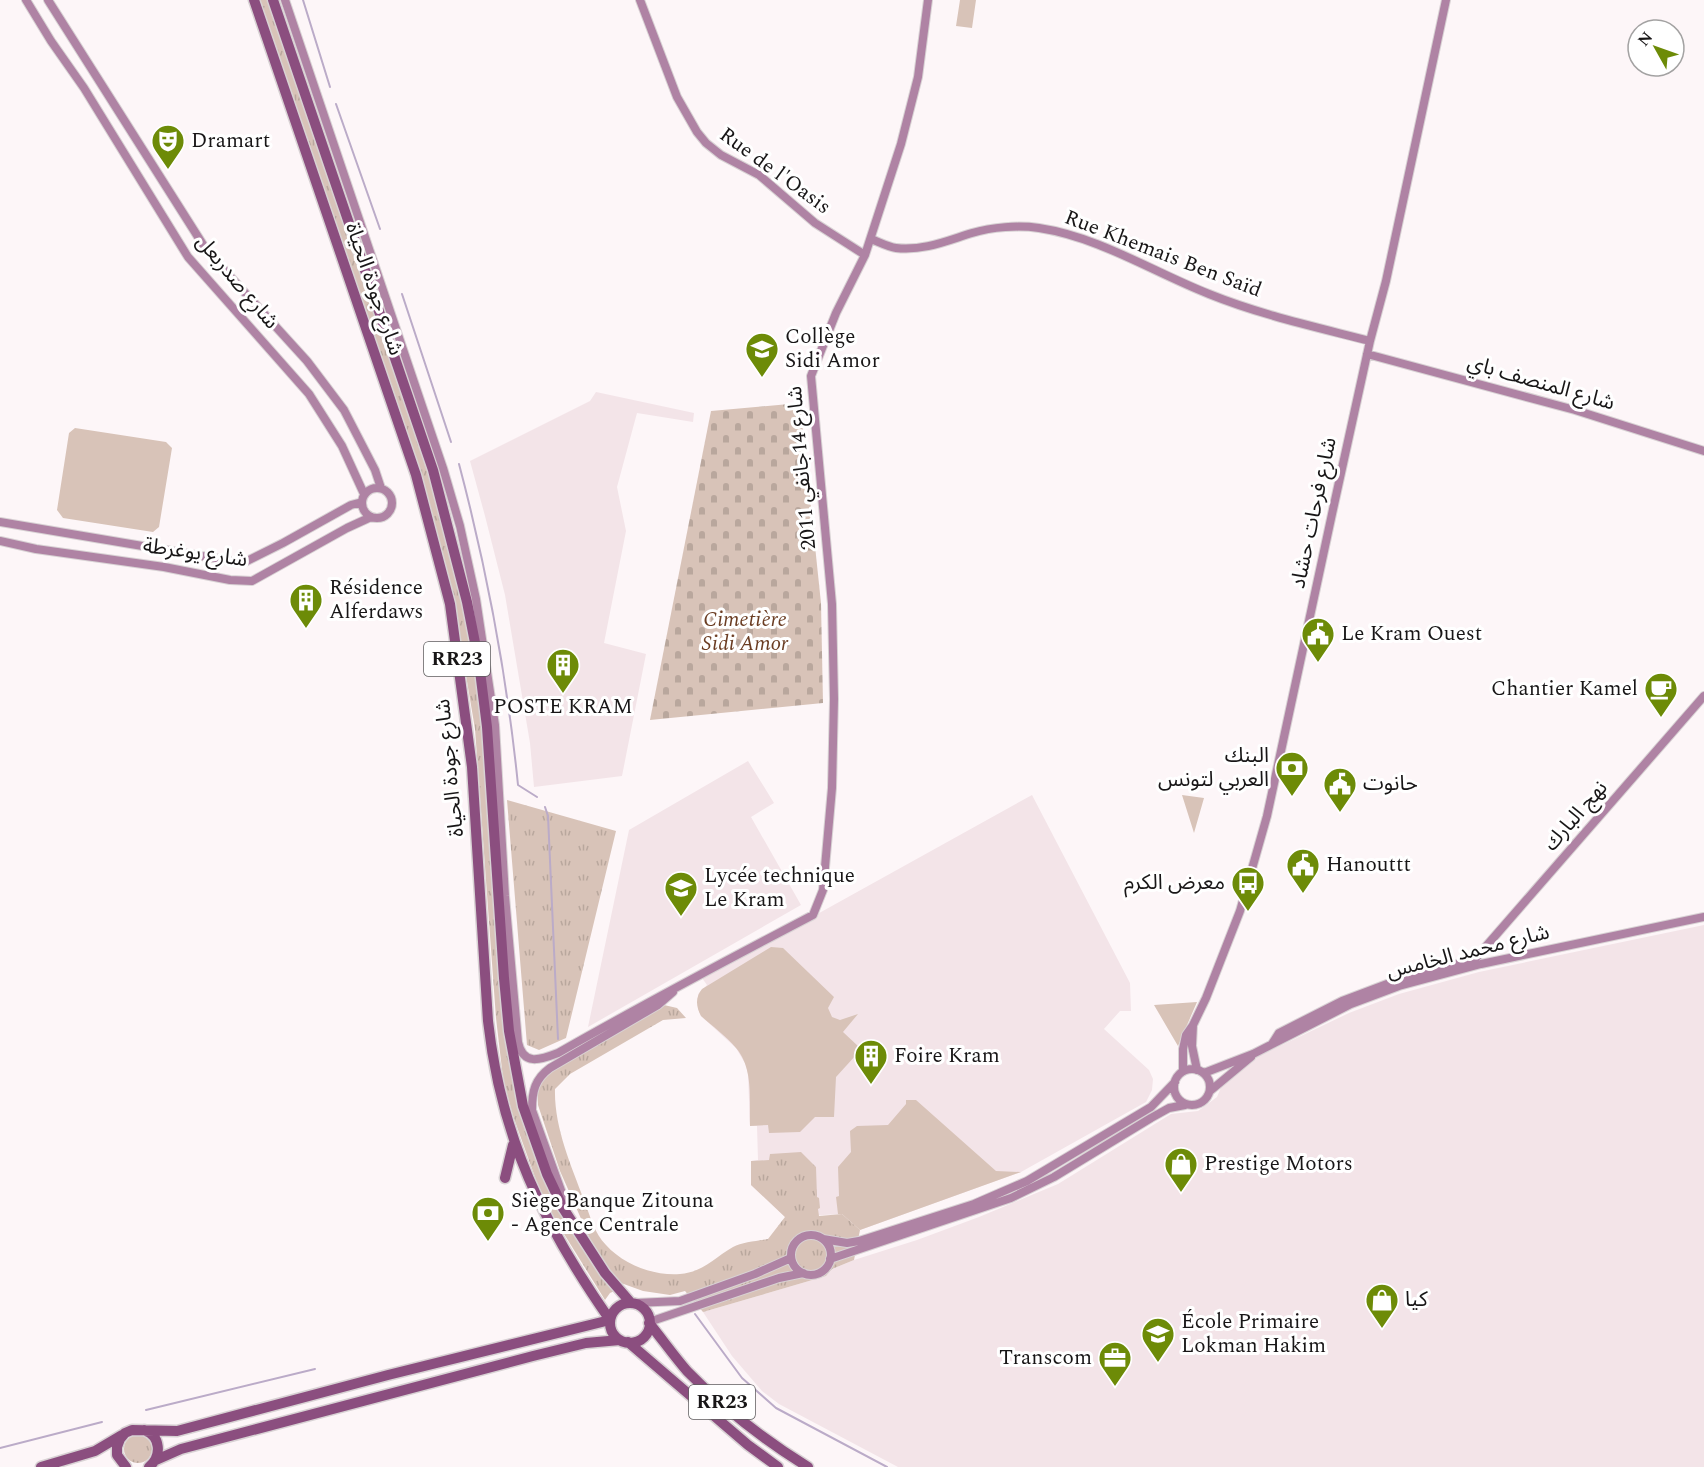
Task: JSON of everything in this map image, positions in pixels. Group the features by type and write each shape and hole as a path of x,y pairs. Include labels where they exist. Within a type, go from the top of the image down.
{"highway":[{"name":"شارع جودة الحياة","path":"254,0 416,475 450,604 472,767 491,1050 514,1142 544,1214 576,1269 610,1320"},
{"name":"شارع جودة الحياة","path":"273,0 433,470 467,602 487,727 504,978 516,1077 523,1107 547,1174 563,1208 605,1274 633,1303"},
{"path":"505,1178 514,1142"},
{"path":"41,1467 95,1451 132,1430 177,1431 610,1320 615,1309 620,1305 633,1303"},
{"name":"RR23","path":"633,1303 645,1310 649,1322 701,1384 753,1428 808,1467"},
{"name":"RR23","path":"610,1320 612,1332 748,1445 778,1467"},
{"path":"152,1464 181,1449 533,1356 586,1343 635,1342 645,1335 649,1322"},
{"path":"140,1429 148,1432 158,1444 158,1453 152,1464"},
{"path":"125,1433 117,1447 117,1455 126,1467"}],"street":[{"name":"شارع صدربعل","path":"26,0 84,88 192,263 298,380 325,416 342,446 363,498"},
{"name":"شارع صدربعل","path":"48,0 207,251 307,361 344,410 375,470 381,488"},
{"path":"285,0 443,468 460,526 484,645 495,725 519,1050 527,1058 549,1056 655,997 680,986"},
{"name":"Rue de l'Oasis","path":"640,0 677,97 706,143 721,155 759,176 815,223 865,255"},
{"name":"شارع 14جانفي 2011","path":"680,986 813,915 823,890 832,788 834,699 832,604 811,376 836,313 865,255 908,119 918,77 928,0"},
{"name":"شارع فرحات حشاد","path":"1183,1071 1184,1042 1206,998 1238,918 1255,864 1283,746 1367,354 1386,281 1446,0"},
{"name":"Rue Khemais Ben Saïd","path":"870,239 890,247 911,249 928,247 992,229 1038,228 1090,243 1228,301 1370,341"},
{"name":"شارع المنصف باي","path":"1367,354 1575,410 1704,451"},
{"path":"373,488 381,488 390,495 390,509 381,517 371,516 363,509 363,498 373,488"},
{"name":"شارع يوغرطة","path":"0,522 243,563 275,548 363,498"},
{"name":"شارع يوغرطة","path":"0,541 36,549 164,567 230,580 252,581 371,516"},
{"name":"نهج البارك","path":"1272,1044 1279,1033 1342,1001 1395,981 1475,959 1704,696"},
{"name":"شارع محمد الخامس","path":"1253,1054 1351,1004 1399,986 1481,964 1704,916"},
{"path":"584,1243 557,1182 532,1110 532,1097 537,1079 550,1068 658,1005 680,986"},
{"name":"شارع فرحات حشاد","path":"1193,1025 1192,1046 1200,1072"},
{"path":"802,1273 791,1258 792,1248 800,1238 813,1235 847,1243 859,1241 974,1204 1051,1168 1151,1107 1183,1071 1200,1072 1253,1054"},
{"path":"830,1259 1011,1198 1054,1177 1169,1108 1199,1104 1253,1054"},
{"path":"1200,1072 1210,1085 1210,1092"},
{"path":"1175,1082 1175,1095 1185,1105"},
{"path":"649,1322 769,1281 802,1273 820,1272 825,1269 830,1259 829,1248 823,1239"},
{"path":"633,1303 680,1301 755,1274 791,1258"}],"shaded area":[{"path":"596,392 694,413 693,422 637,413 617,487 626,531 604,643 646,654 622,776 534,787 530,743 505,595 470,461 590,401"},
{"path":"748,761 774,803 751,817 801,905 588,1027 629,830"},
{"path":"1032,795 1130,983 1131,1011 1120,1011 1104,1029 1149,1070 1153,1079 1152,1090 1146,1102 1021,1172 860,1230 842,1214 785,1217 751,1185 751,1161 758,1160 757,1126 750,1126 746,1065 736,1048 701,1016 698,1009 698,994 707,985 702,978"},
{"path":"1704,925 1704,1467 898,1467 779,1404 762,1391 732,1356 703,1312 826,1276 832,1269 854,1260 979,1217 1058,1184 1171,1114 1198,1111 1217,1097 1224,1080 1253,1059 1349,1013 1399,994 1479,972"}],"green space":[{"path":"260,0 270,0 429,472 463,603 484,726 507,1017 545,1176 617,1290 610,1293 605,1300 551,1213 536,1180 512,1113 503,1078 496,1018 475,729 454,604"},
{"path":"960,0 976,0 972,28 956,26"},
{"name":"Cimetière Sidi Amor","path":"800,403 821,603 823,703 650,720 711,411"},
{"path":"75,428 166,442 172,448 159,527 153,532 63,518 57,510 69,433"},
{"path":"1182,795 1204,798 1194,833"},
{"path":"507,800 616,831 566,1038 539,1050 527,1045"},
{"path":"771,947 783,948 834,997 828,1008 832,1017 840,1020 858,1014 843,1032 859,1047 859,1055 856,1055 836,1077 834,1117 815,1117 800,1132 769,1133 768,1125 750,1126 746,1065 742,1056 728,1039 701,1016 697,1005 702,989"},
{"path":"1197,1002 1178,1046 1154,1005"},
{"path":"664,1005 677,1008 686,1018 663,1020 570,1074 555,1089 557,1117 564,1146 598,1235 613,1252 640,1268 660,1273 688,1273 708,1264 737,1245 768,1239 785,1217 751,1185 751,1161 769,1160 770,1154 801,1152 816,1167 819,1216 842,1214 860,1230 854,1260 832,1269 826,1276 703,1312 685,1291 670,1295 643,1291 621,1283 611,1275 590,1239 560,1171 538,1105 538,1091 546,1075"},
{"path":"906,1100 916,1100 996,1171 1021,1172 860,1230 842,1214 838,1214 836,1197 839,1196 838,1167 851,1152 850,1131 857,1126 888,1125 906,1104"},
{"path":"138,1435 148,1439 152,1449 148,1459 138,1463 128,1459 124,1449 128,1439"}],"waterway":[{"path":"303,0 330,87"},
{"path":"336,104 380,229"},
{"path":"402,294 451,442"},
{"path":"459,464 495,623 518,785 537,797"},
{"path":"545,807 548,816 558,1039"},
{"path":"695,1314 742,1378 776,1408 887,1467"},
{"path":"146,1410 315,1369"},
{"path":"0,1448 102,1422"}],"place":[{"name":"Dramart","path":"168,170"},
{"name":"Collège Sidi Amor","path":"762,378"},
{"name":"Résidence Alferdaws","path":"306,629"},
{"name":"Le Kram Ouest","path":"1318,663"},
{"name":"POSTE KRAM","path":"563,694"},
{"name":"Chantier Kamel","path":"1661,718"},
{"name":"البنك العربي لتونس","path":"1292,797"},
{"name":"حانوت","path":"1340,813"},
{"name":"Hanouttt","path":"1303,894"},
{"name":"معرض الكرم","path":"1248,912"},
{"name":"Lycée technique Le Kram","path":"681,917"},
{"name":"Foire Kram","path":"871,1085"},
{"name":"Prestige Motors","path":"1181,1193"},
{"name":"Siège Banque Zitouna - Agence Centrale","path":"488,1242"},
{"name":"كيا","path":"1382,1329"},
{"name":"École Primaire Lokman Hakim","path":"1158,1363"},
{"name":"Transcom","path":"1115,1387"}]}
